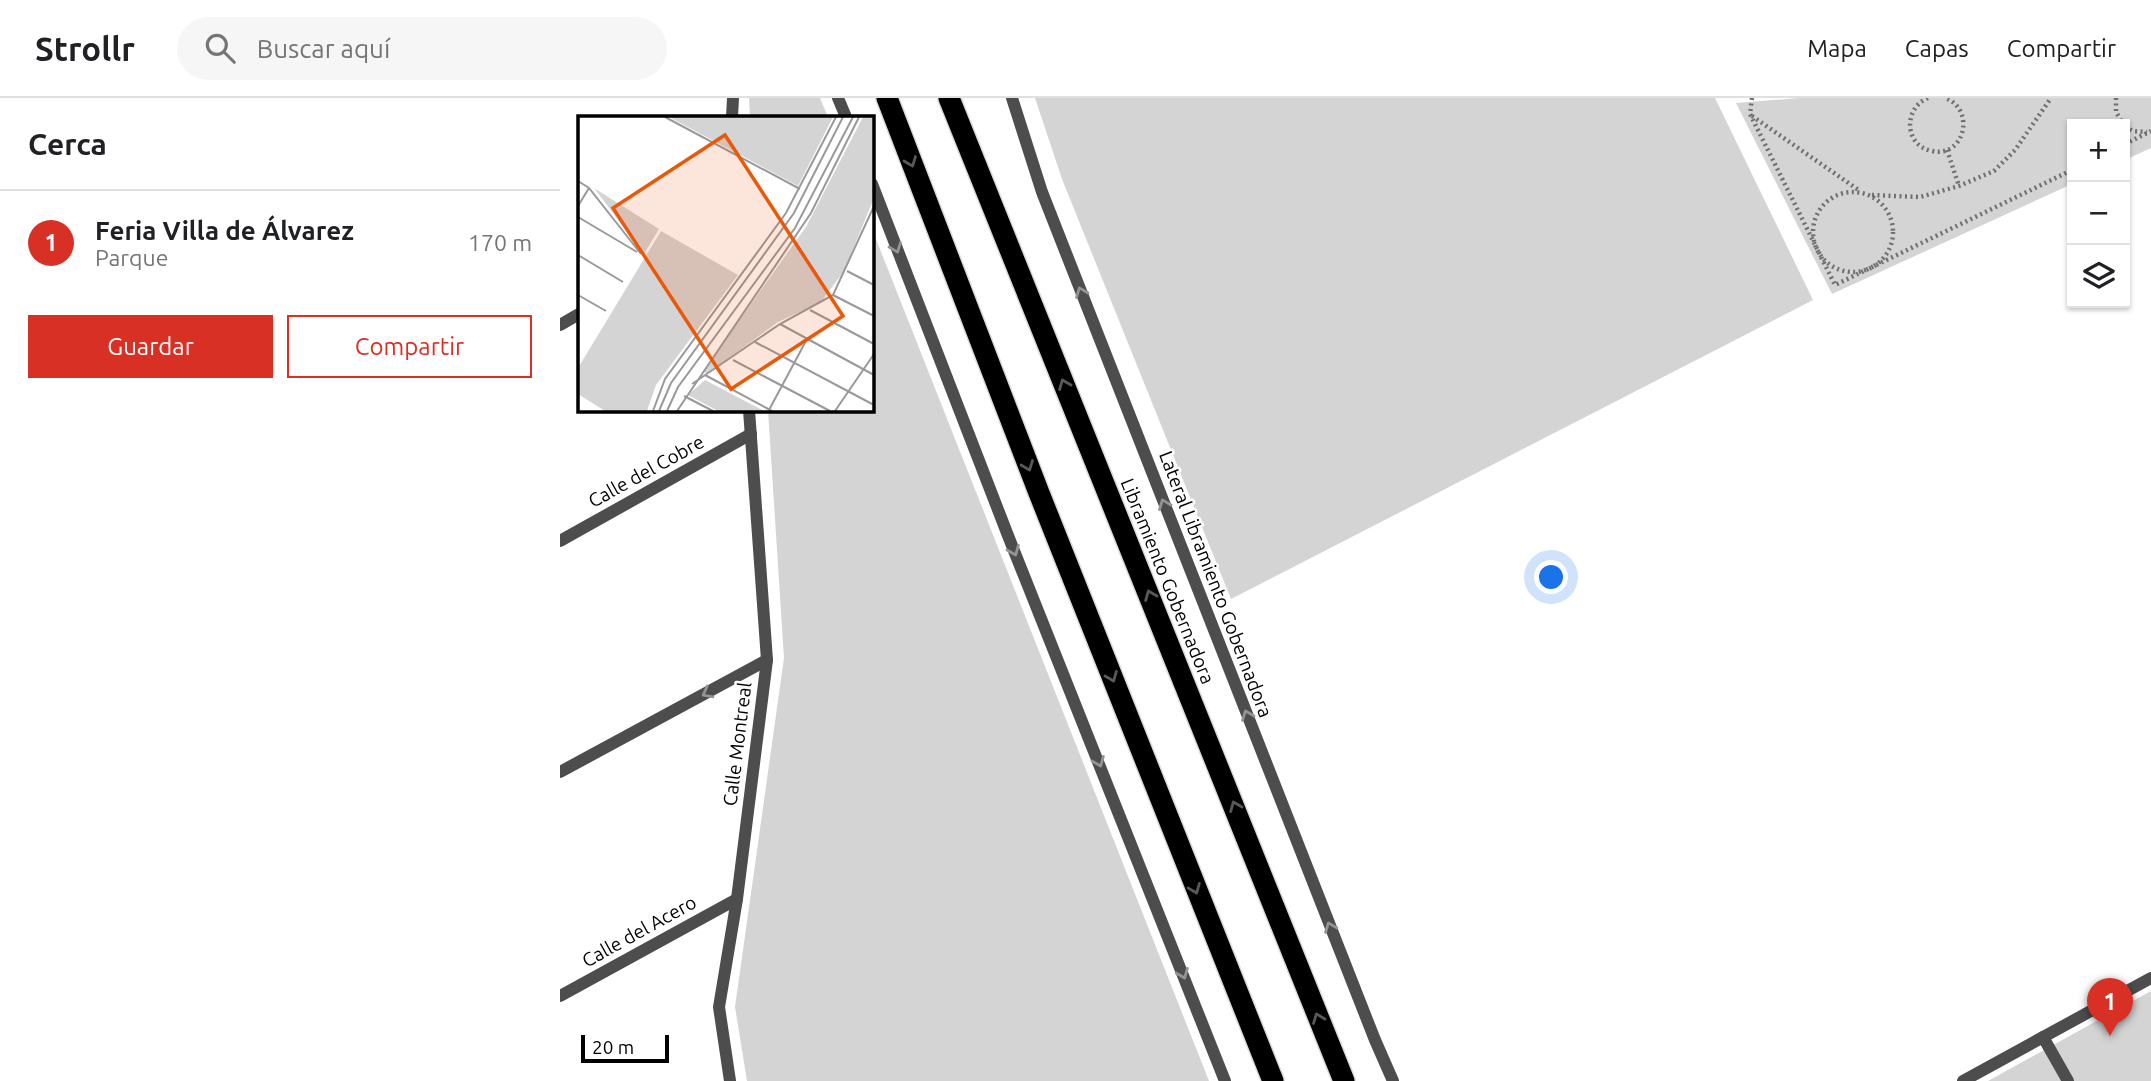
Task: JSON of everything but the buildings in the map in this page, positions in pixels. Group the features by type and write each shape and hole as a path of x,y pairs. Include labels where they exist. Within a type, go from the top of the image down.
{"highway":[{"path":"887,98 1044,505 1273,1081"},
{"name":"Libramiento Gobernadora","path":"949,98 1344,1081"}],"street":[{"path":"732,116 733,98"},
{"path":"838,98 846,116"},
{"name":"Lateral Libramiento Gobernadora","path":"1012,98 1047,205 1393,1081"},
{"path":"873,187 1007,533 1225,1081"},
{"path":"560,324 578,315"},
{"name":"Calle Montreal","path":"730,1081 719,1007 737,899 767,660 749,411"},
{"name":"Calle del Cobre","path":"560,541 751,434"},
{"path":"561,768 767,660"},
{"name":"Calle del Acero","path":"560,996 737,899"},
{"path":"1963,1081 2151,978"},
{"path":"2043,1037 2068,1081"}],"path":[{"path":"1752,98 1750,114 1835,285 2067,172"},
{"path":"1928,98 1911,114 1910,133 1914,141 1929,151 1947,150 1961,139 1965,121 1957,104 1945,98"},
{"path":"1750,114 1861,192 1871,195 1920,197 1959,186 1994,171 2015,150 2051,98"},
{"path":"2116,98 2116,112 2120,119"},
{"path":"2130,129 2151,131"},
{"path":"2130,142 2151,131"},
{"path":"1947,150 1959,186"},
{"path":"1861,192 1837,195 1819,211 1814,222 1815,246 1821,256 1840,270 1852,272 1874,267 1890,248 1894,236 1893,223 1881,202 1871,195"}],"shaded area":[{"path":"749,98 820,98 828,116 750,116"},
{"path":"1035,98 1715,98 1813,300 1231,599 1062,179"},
{"path":"1799,98 2151,98 2151,148 2130,158 2130,119 2067,119 2067,186 1832,294 1736,103"},
{"path":"873,232 1209,1081 747,1081 735,1007 784,658 768,411 873,411"},
{"path":"2151,991 2151,1081 1988,1081"}],"place":[{"name":"Feria Villa de Álvarez","path":"2110,1036"}]}
